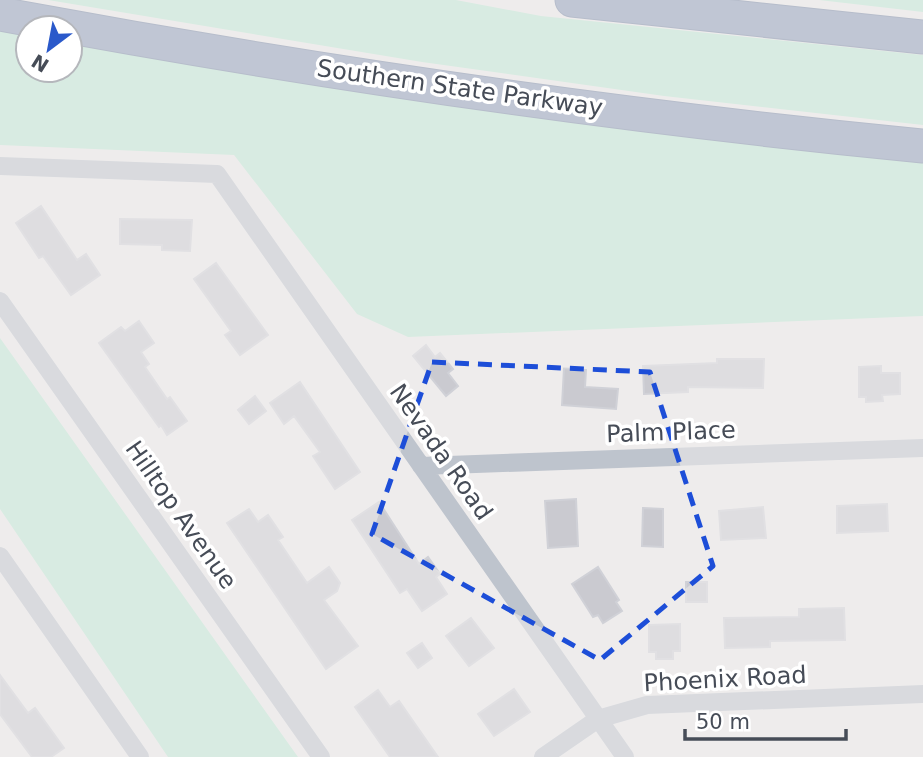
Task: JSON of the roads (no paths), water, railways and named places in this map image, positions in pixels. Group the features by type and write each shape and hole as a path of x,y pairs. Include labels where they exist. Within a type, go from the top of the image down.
{"highway":[{"path":"572,0 923,37"},
{"name":"Southern State Parkway","path":"0,14 419,85 660,117 923,146"}],"street":[{"name":"Nevada Road","path":"0,166 217,174 625,757"},
{"name":"Hilltop Avenue","path":"0,301 321,757"},
{"name":"Palm Place","path":"421,466 923,447"},
{"path":"0,555 140,757"},
{"name":"Phoenix Road","path":"543,757 598,719 647,705 923,694"}]}
